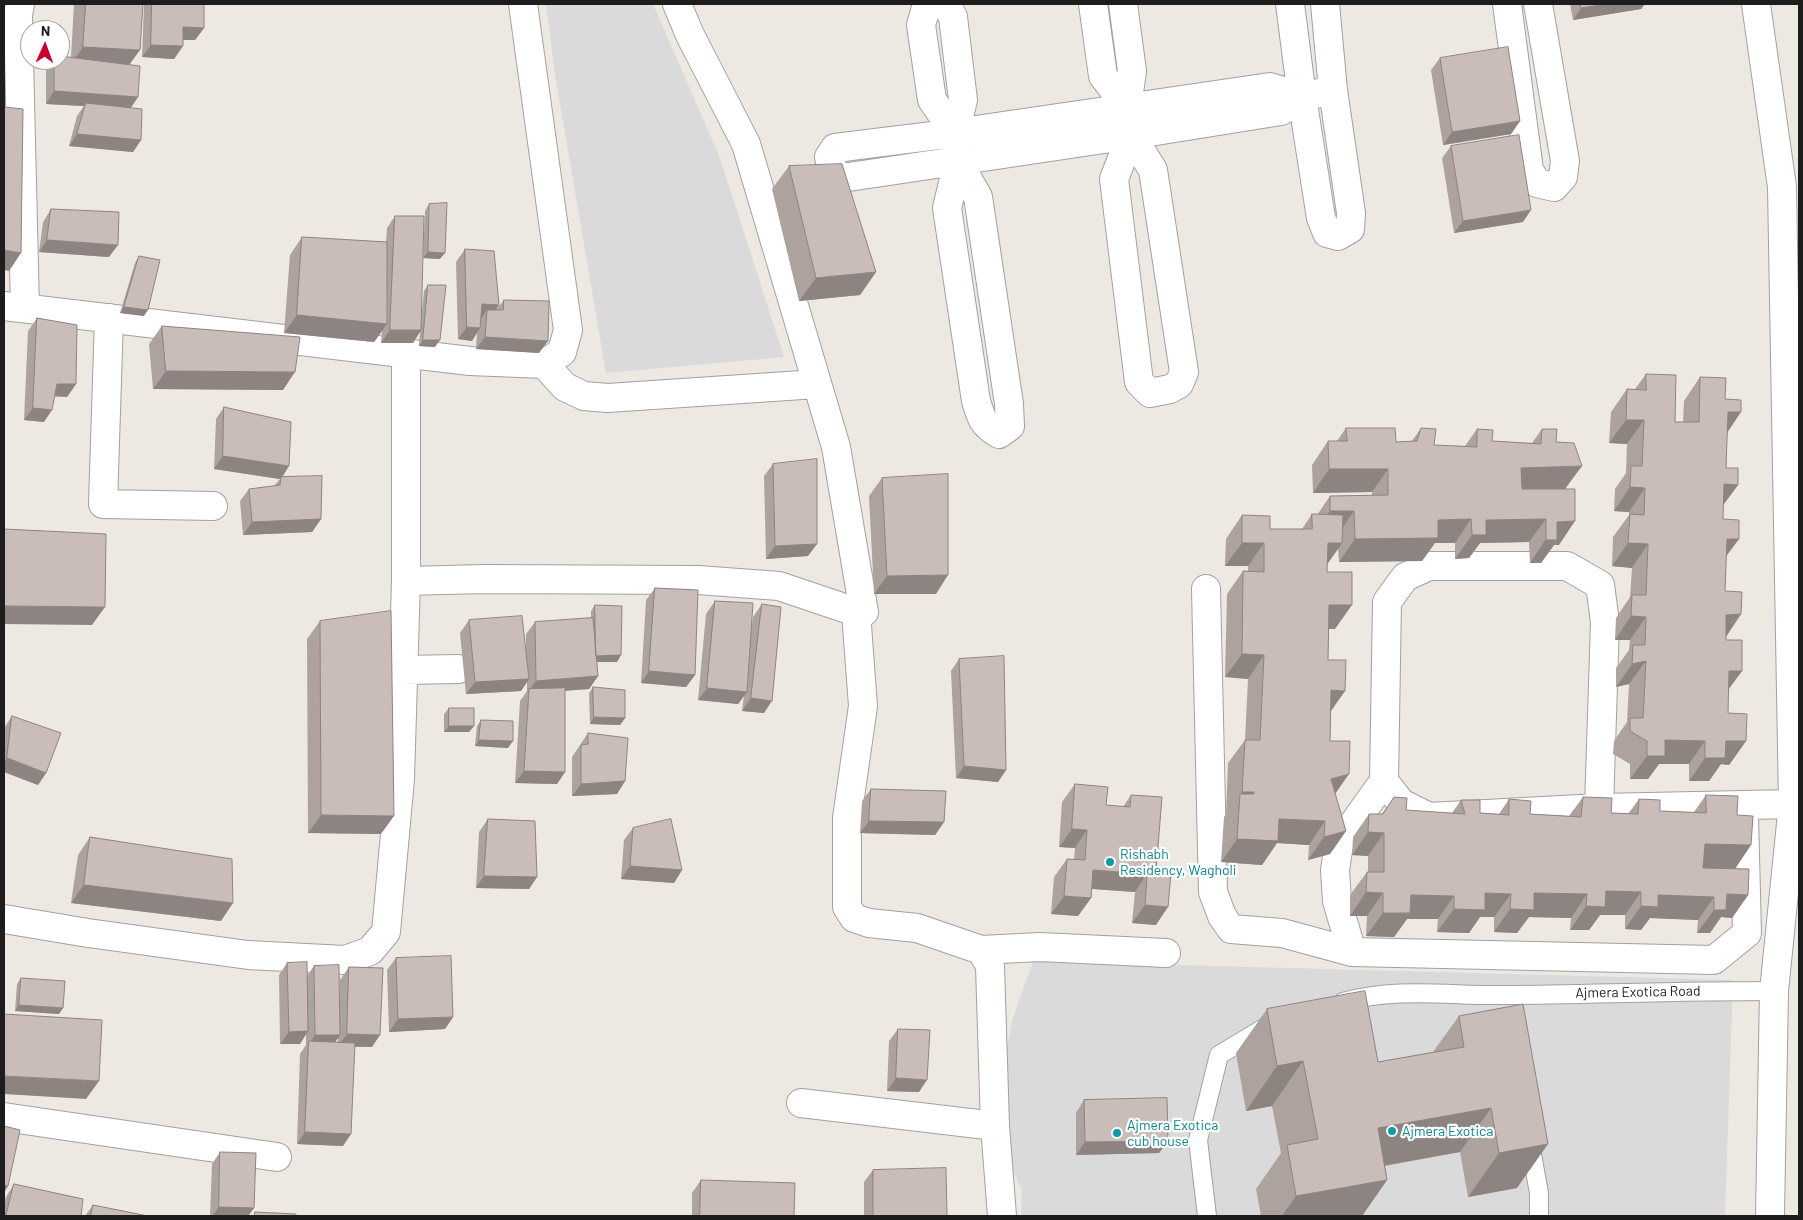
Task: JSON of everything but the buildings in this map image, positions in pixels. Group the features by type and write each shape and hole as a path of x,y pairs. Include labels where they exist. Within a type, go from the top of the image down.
{"street":[{"path":"14,10 14,307 470,361 544,364 562,352 568,330 523,4"},
{"path":"406,581 484,579 698,580 778,586 856,612 864,612 836,447 746,144 690,35 677,4"},
{"path":"927,4 920,25 932,100 955,133"},
{"path":"946,4 953,17 963,100 955,133 958,162 947,208 974,391 981,419 991,430 999,434 1010,426 1010,419 978,197 958,162"},
{"path":"1093,4 1103,76 1127,107"},
{"path":"1123,4 1132,72 1127,107 1130,135 1114,179 1139,382 1150,393 1170,389 1179,384 1184,372 1153,170 1130,135"},
{"path":"1290,4 1321,218 1327,233 1338,236 1350,229 1352,213 1334,90 1326,4"},
{"path":"1507,4 1529,170 1537,183 1554,187 1563,177 1566,161 1538,4"},
{"path":"1756,4 1790,186 1793,804 1774,991 1770,1216"},
{"path":"1302,97 1270,87 955,133 835,148 830,157 831,168 842,178 958,162 1281,111 1302,97 1334,90"},
{"path":"109,318 103,504 213,506"},
{"path":"4,918 88,933 248,955 345,960 370,951 386,932 400,778 406,581 406,353"},
{"path":"544,364 565,387 584,396 608,398 817,384"},
{"path":"1352,952 1337,902 1335,870 1339,844 1384,781 1387,602 1405,578 1430,566 1567,566 1600,585 1605,622 1600,808"},
{"path":"1206,589 1213,892 1219,908 1231,929 1282,933 1352,952 1714,960 1748,933 1744,805"},
{"path":"856,612 863,706 847,818 847,907 854,918 869,923 917,928 981,950 1040,947 1166,953"},
{"path":"403,670 458,669"},
{"path":"1384,781 1401,803 1429,817 1600,808 1793,804"},
{"path":"981,950 990,966 995,1126 1002,1216"},
{"path":"801,1103 995,1126"},
{"path":"4,1117 277,1156"}],"lane":[{"name":"Ajmera Exotica Road","path":"1326,1006 1355,998 1414,992 1503,995 1774,991"},
{"path":"1503,995 1506,1014"},
{"path":"1207,1216 1198,1140 1219,1055 1278,1019"},
{"path":"1527,1126 1539,1193 1539,1216"}],"shaded area":[{"path":"546,4 653,4 720,158 784,357 606,373 555,75"},
{"name":"Ajmera Exotica","path":"1033,961 1733,980 1725,1216 1021,1216 1022,1191 1011,1165 1006,1055 1012,1021"}],"place":[{"name":"Rishabh Residency, Wagholi","path":"1110,862"},
{"name":"Ajmera Exotica","path":"1392,1131"},
{"name":"Ajmera Exotica cub house","path":"1117,1133"}]}
